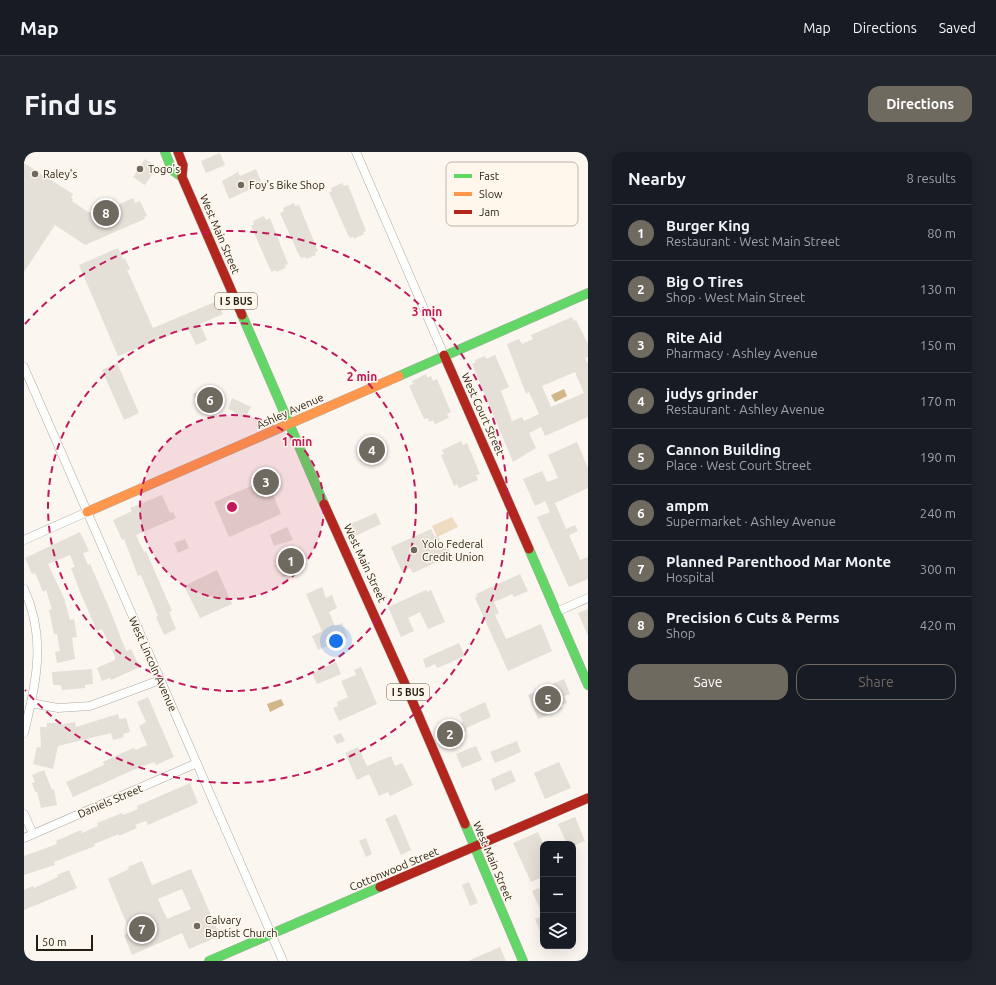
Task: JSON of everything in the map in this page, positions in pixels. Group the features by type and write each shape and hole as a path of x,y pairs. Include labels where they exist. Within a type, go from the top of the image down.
{"street":[{"name":"West Main Street","path":"165,152 172,170 182,177"},
{"name":"West Main Street","path":"178,152 183,165 182,177 289,424 405,684 522,961"},
{"name":"West Court Street","path":"356,152 588,685"},
{"name":"Ashley Avenue","path":"24,540 588,293"},
{"name":"West Lincoln Avenue","path":"24,366 283,961"},
{"path":"24,589 34,619 38,639 38,663 24,733"},
{"path":"556,612 588,598"},
{"path":"31,703 58,708 90,706 160,680"},
{"name":"Daniels Street","path":"24,838 197,764"},
{"name":"Cottonwood Street","path":"209,961 588,798"},
{"path":"24,814 33,834"}],"shaded area":[{"path":"564,389 567,396 555,402 551,395"},
{"path":"452,517 458,527 437,537 432,526"},
{"path":"281,699 284,705 270,712 267,704"}],"building":[{"path":"220,153 225,165 206,173 201,161"},
{"path":"145,159 157,167 145,185 133,177"},
{"path":"24,163 73,194 71,197 73,199 72,201 88,212 100,213 133,198 135,203 140,201 147,216 144,217 145,219 85,245 55,225 24,272"},
{"name":"Foy's Bike Shop","path":"256,169 262,184 229,199 222,181 238,172 240,176"},
{"path":"342,183 344,186 348,185 366,231 363,232 364,234 354,239 353,237 350,238 347,233 329,192 332,191 331,188"},
{"path":"294,203 295,206 299,205 318,251 315,252 316,255 306,259 305,257 301,258 298,253 280,213 284,211 283,208"},
{"path":"264,216 266,220 270,218 288,264 285,265 286,268 276,272 275,270 272,272 269,267 251,226 254,224 253,221"},
{"path":"118,248 130,269 127,270 153,328 217,301 223,314 200,324 207,340 196,345 188,328 118,356 79,265"},
{"path":"572,317 574,321 576,320 588,344 588,357 585,358 588,364 588,417 545,436 541,427 529,433 536,448 513,462 472,364 476,362 475,360 485,356 486,359 495,355 509,387 501,391 512,421 522,417 524,421 539,414 529,392 526,394 507,344 519,339 522,344 533,339 531,335","holes":["575,372 584,393 551,407 542,386"]},
{"path":"117,363 139,413 124,420 102,370"},
{"path":"426,374 427,378 431,376 433,381 437,379 451,412 447,414 449,418 435,424 433,420 429,422 428,418 424,419 409,386 413,384 412,381"},
{"path":"211,386 216,400 214,405 201,411 193,394"},
{"path":"232,398 251,407 245,418 228,409"},
{"path":"373,437 375,443 381,441 386,452 361,462 357,452 364,449 361,442"},
{"path":"461,441 463,445 467,443 480,474 476,475 478,480 459,488 457,484 454,486 441,455 444,454 442,450"},
{"path":"577,442 588,468 588,488 555,503 566,529 575,525 578,531 569,535 580,560 588,557 588,579 569,587 537,517 550,512 545,501 535,506 523,479 542,471 547,482 558,478 548,455"},
{"path":"263,481 269,484 281,514 229,537 214,502"},
{"path":"162,495 170,513 173,512 176,518 136,535 144,552 146,551 172,611 169,612 176,629 164,635 141,575 138,576 124,539 122,540 113,520 132,511 130,508"},
{"path":"376,513 381,524 355,536 350,524"},
{"path":"287,527 293,540 274,546 270,535"},
{"name":"Yolo Federal Credit Union","path":"431,529 435,537 438,536 444,549 448,547 454,558 447,561 446,558 413,573 410,568 402,572 391,547"},
{"path":"80,532 89,551 83,553 88,565 90,564 108,605 126,651 131,649 140,667 111,680 110,678 102,681 97,668 115,660 115,657 102,629 97,631 71,568 75,567 70,555 48,564 64,598 70,620 74,619 77,637 72,638 75,659 57,663 55,652 60,651 57,634 54,634 49,610 52,609 46,590 43,592 35,573 32,574 25,558"},
{"path":"185,539 189,548 178,553 174,543"},
{"path":"301,556 305,567 283,577 278,567 293,557 295,559"},
{"path":"217,570 232,604 200,618 184,586"},
{"path":"520,574 528,591 514,597 512,594 494,602 499,613 495,615 506,639 541,624 552,651 508,671 475,598 477,597 476,594"},
{"path":"322,587 326,598 332,595 337,608 329,612 335,626 342,623 348,637 318,650 312,636 322,631 306,594"},
{"path":"426,590 427,592 431,590 445,622 428,629 420,612 408,618 414,631 401,637 388,607"},
{"path":"588,609 588,636 578,613"},
{"path":"459,643 465,656 437,668 435,664 426,668 423,659"},
{"path":"336,662 341,674 317,684 312,673"},
{"path":"361,667 377,704 339,721 333,708 338,706 337,702 348,697 341,681 356,675 354,670"},
{"path":"92,669 93,684 85,685 85,688 62,690 61,685 53,685 52,672"},
{"path":"564,679 570,694 564,696 567,703 560,705 562,709 538,719 528,695"},
{"path":"148,697 174,757 156,765 154,762 131,771 73,797 66,782 104,765 103,762 122,753 134,748 136,750 147,745 139,726 146,722 137,702"},
{"path":"485,702 491,717 466,728 467,731 450,739 446,730 463,722 459,714"},
{"path":"118,714 119,719 126,718 130,732 123,734 124,737 113,740 111,733 58,746 53,769 33,764 37,747 41,748 40,727 47,727 47,723 59,723 59,725 75,722 76,727"},
{"path":"341,733 345,741 337,744 333,736"},
{"path":"517,741 521,752 495,763 490,752"},
{"path":"476,746 482,760 462,768 456,754"},
{"path":"358,747 367,766 391,756 395,766 402,763 413,785 390,796 388,792 379,796 369,774 357,780 345,753"},
{"path":"559,762 571,788 545,799 534,773"},
{"path":"44,770 52,790 54,789 57,805 41,808 37,792 35,792 32,783 35,782 32,775"},
{"path":"511,770 516,781 495,791 491,779"},
{"path":"190,783 198,803 148,825 146,821 135,825 137,828 119,836 119,834 94,844 95,846 54,862 55,865 24,875 24,856 57,844 56,841 81,830 82,833 98,826 97,823 122,813 123,815 138,809 137,806"},
{"path":"396,814 411,850 401,855 385,819"},
{"path":"575,817 585,841 576,845 576,841 566,841 558,824"},
{"path":"538,832 542,841 540,841 540,878 531,882 513,843"},
{"path":"366,838 372,854 366,857 359,841"},
{"path":"142,861 152,885 191,869 220,936 189,949 182,933 132,955 124,935 130,932 108,879 129,869 128,867","holes":["182,889 191,909 167,919 158,899"]},
{"path":"69,870 77,888 24,910 24,890 33,886 34,888"},
{"path":"469,882 478,903 470,906 462,885"},
{"path":"539,888 540,909 532,891"},
{"path":"540,917 540,932 535,919"},
{"path":"500,947 506,961 468,961"}],"traffic: fast":[{"path":"165,152 172,170 182,177"},
{"path":"399,376 588,293"},
{"path":"242,315 324,504"},
{"path":"529,549 588,685"},
{"path":"465,824 523,961"},
{"path":"209,961 380,887"}],"traffic: slow":[{"path":"87,512 399,376"}],"traffic: jam":[{"path":"178,152 183,165 182,177 242,315"},
{"path":"444,355 529,549"},
{"path":"324,504 405,684 465,824"},
{"path":"380,887 588,798"}],"place":[{"name":"Togo's","path":"140,169"},
{"name":"Raley's","path":"35,174"},
{"name":"Foy's Bike Shop","path":"241,185"},
{"name":"Precision 6 Cuts & Perms","path":"106,213"},
{"name":"ampm","path":"210,400"},
{"name":"judys grinder","path":"372,450"},
{"name":"Rite Aid","path":"266,482"},
{"name":"Yolo Federal Credit Union","path":"414,550"},
{"name":"Burger King","path":"291,561"},
{"name":"Cannon Building","path":"548,699"},
{"name":"Big O Tires","path":"450,734"},
{"name":"Calvary Baptist Church","path":"197,926"},
{"name":"Planned Parenthood Mar Monte","path":"142,929"}]}
